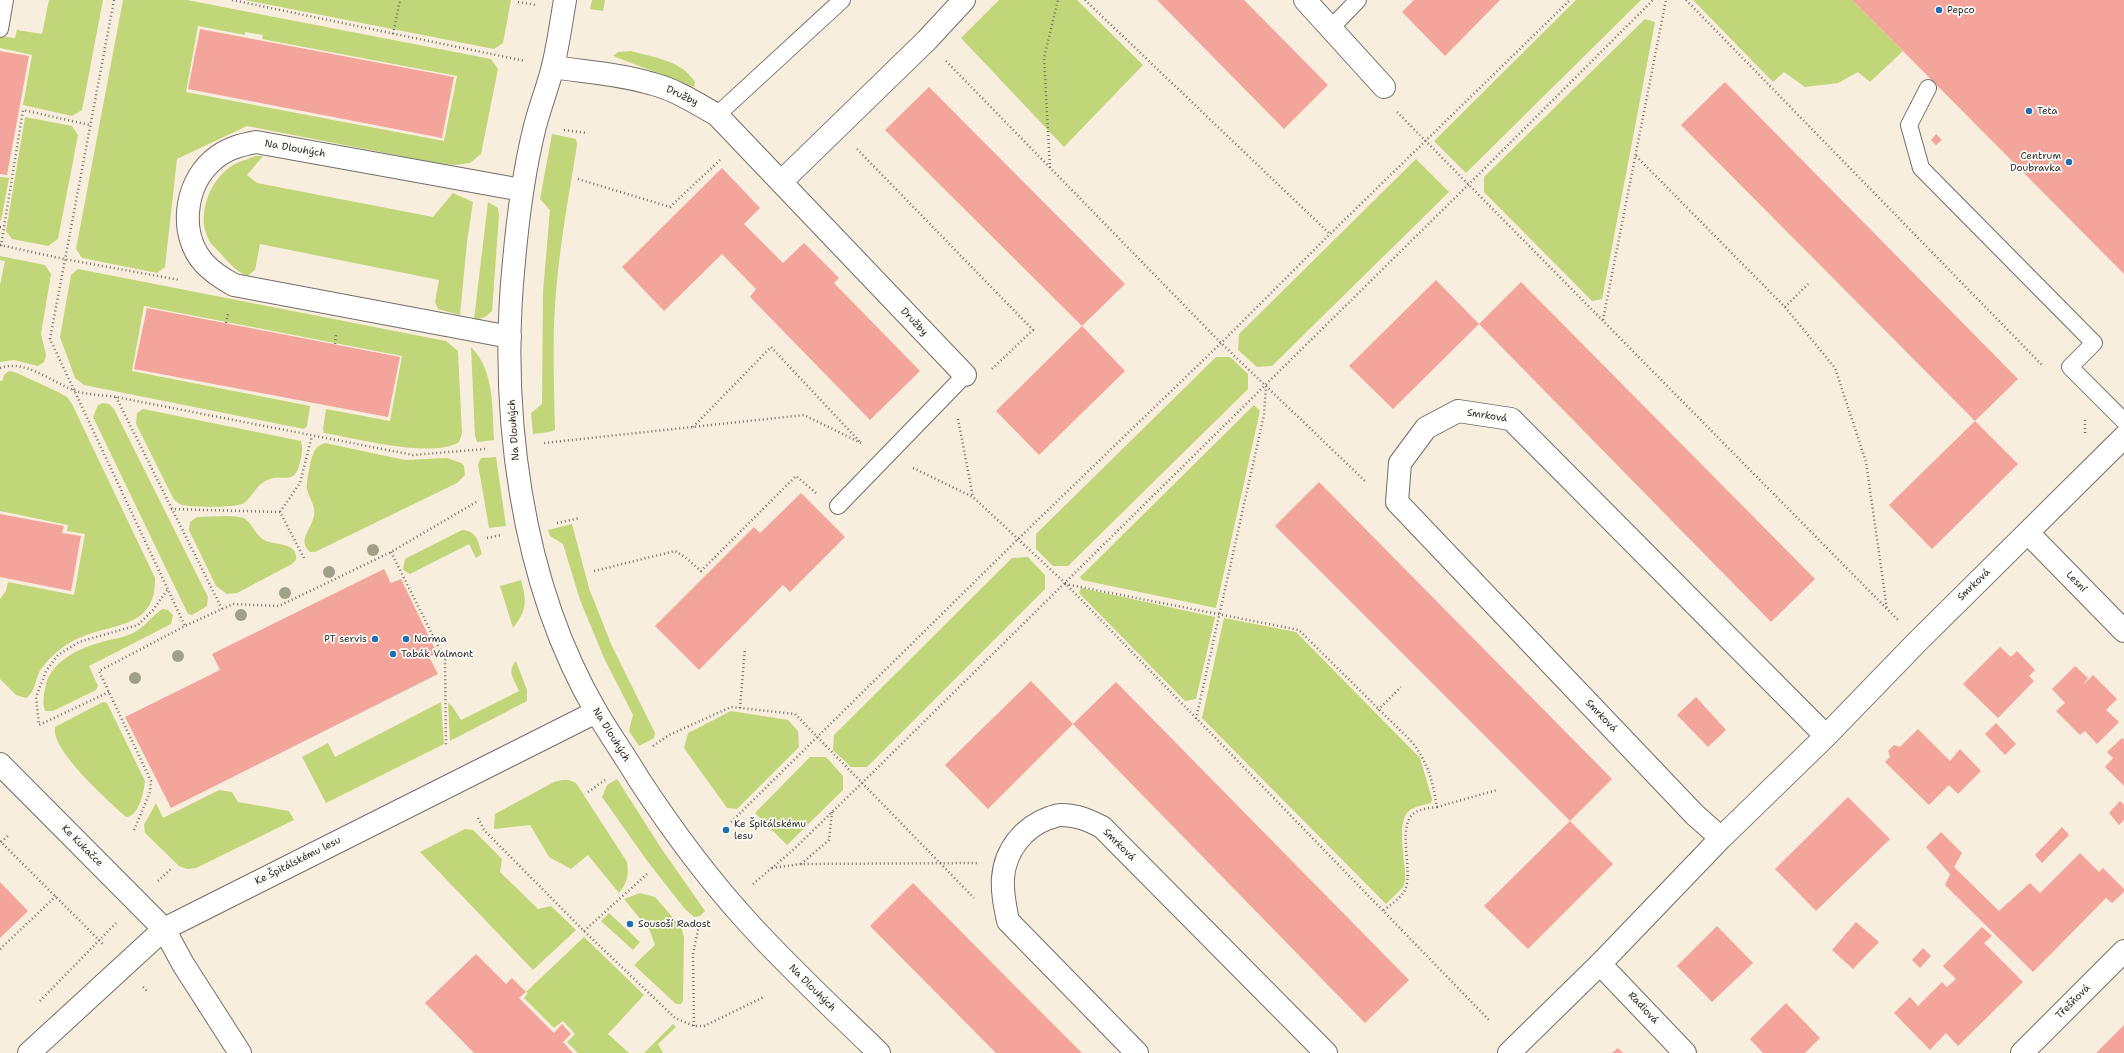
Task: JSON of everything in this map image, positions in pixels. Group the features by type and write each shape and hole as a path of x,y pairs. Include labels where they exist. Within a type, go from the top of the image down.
{"street":[{"name":"Na Dlouhých","path":"565,0 553,67 535,128 522,190 513,263 510,337 514,446 520,500 538,571 557,628 596,712 663,816 730,902 811,988 879,1053"},
{"path":"781,182 927,40 964,0"},
{"path":"1305,0 1384,86"},
{"name":"Družby","path":"553,67 629,78 654,84 684,95 717,115 781,182 958,382"},
{"name":"Na Dlouhých","path":"510,337 234,285 217,276 203,262 194,246 188,228 188,209 192,190 201,173 212,161 225,151 240,145 256,142 522,190"},
{"name":"Smrková","path":"1720,838 1696,815 1397,502 1400,463 1426,428 1458,411 1511,419 1826,736"},
{"name":"Smrková","path":"1509,1053 1600,964 1720,838 1826,736 1917,642 2124,437"},
{"name":"Lesní","path":"2028,533 2124,631"},
{"name":"Ke Špitálskému lesu","path":"29,1053 164,928 596,712"},
{"name":"Ke Kukačce","path":"0,764 164,928 184,964 240,1053"},
{"name":"Smrková","path":"1008,921 1003,895 1003,876 1007,862 1018,838 1036,823 1059,814 1082,817 1102,827 1326,1053"},
{"path":"1008,921 1137,1053"},
{"name":"Třešňová","path":"2022,1053 2124,951"},
{"name":"Radiová","path":"1600,964 1685,1053"}],"lane":[{"path":"0,29 5,0"},
{"path":"717,115 842,0"},
{"path":"1330,28 1358,0"},
{"path":"1928,88 1909,125 1921,168 2094,343 2070,367 2124,421"},
{"path":"838,506 958,382"}],"path":[{"path":"114,0 50,339 185,626"},
{"path":"232,0 553,67"},
{"path":"393,34 400,0"},
{"path":"1050,168 1044,58 1058,0"},
{"path":"1084,0 1330,234"},
{"path":"731,822 818,738 1018,539 1221,343 1330,234 1570,0"},
{"path":"694,1026 693,954 698,930 793,850 862,783 1266,385 1653,0"},
{"path":"1603,320 1666,0"},
{"path":"1686,0 2046,369"},
{"path":"927,40 1221,343 1365,481"},
{"path":"1384,86 1389,104 1425,142 1603,320 1888,610 1917,642"},
{"path":"90,125 23,110 1,245 64,259 182,280"},
{"path":"854,145 1033,330 988,373"},
{"path":"1636,156 1786,307 1835,368 1866,462 1888,610"},
{"path":"578,178 670,207 720,160"},
{"path":"0,227 4,228"},
{"path":"1786,307 1809,283"},
{"path":"0,368 8,365 32,370 74,390 412,454 514,446 693,428 804,415 863,444 772,347 693,428"},
{"path":"958,382 973,498"},
{"path":"1196,720 1218,613 1264,415 1266,385"},
{"path":"116,397 222,609"},
{"path":"2085,416 2085,437"},
{"path":"280,512 300,484 312,436"},
{"path":"888,456 973,498 1065,583 1196,720 1490,1021"},
{"path":"594,571 675,551 685,557 700,571 796,476 834,510 838,506"},
{"path":"134,830 150,792 151,781 99,671 185,626 233,604 279,606 391,552 478,501"},
{"path":"171,509 280,512"},
{"path":"280,512 304,558"},
{"path":"391,552 445,660 446,747"},
{"path":"1065,583 1299,630 1378,710 1413,743 1423,758 1431,776 1437,807"},
{"path":"109,692 39,725 36,696 46,671 58,655 79,642 138,625 153,610 168,589"},
{"path":"740,708 745,648"},
{"path":"1378,710 1401,687"},
{"path":"669,735 731,707 795,714 939,864 974,898 1008,921"},
{"path":"1383,911 1405,890 1408,872 1407,822 1415,812 1497,790"},
{"path":"801,864 829,840 832,811"},
{"path":"478,818 484,830 584,931 675,1018 694,1026 704,1026 764,997"},
{"path":"10,834 1,842 56,896 147,991"},
{"path":"772,868 801,864 939,864 1007,862"},
{"path":"38,1002 172,868"},
{"path":"584,931 647,874"},
{"path":"0,949 56,896"}],"green space":[{"path":"49,0 103,0 82,110 72,116 23,105 32,55 0,48 0,36 15,38 17,30 42,34"},
{"path":"123,0 187,0 491,59 498,69 481,154 470,163 454,165 432,162 247,126 177,159 165,267 157,273 82,258 76,249","holes":["198,26 245,35 245,32 263,35 262,39 457,76 444,141 186,92"]},
{"path":"245,0 511,0 503,43 494,49"},
{"path":"592,0 605,0 603,11 590,9"},
{"path":"999,0 1077,0 1143,65 1064,147 961,38"},
{"path":"1576,0 1641,0 1466,173 1434,141"},
{"path":"1693,0 1852,0 1903,51 1870,82 1858,72 1838,83 1805,87 1784,72 1773,82"},
{"path":"1645,19 1655,22 1602,299 1592,301 1484,192 1484,177"},
{"path":"631,51 675,64 695,82 694,87 613,56 618,52"},
{"path":"25,117 72,126 78,135 58,239 48,246 12,239 6,231"},
{"path":"552,134 576,139 577,145 562,237 556,292 554,344 555,430 533,434 531,413 542,404 543,292 550,210 540,199"},
{"path":"256,156 263,156 247,175 257,183 433,217 453,193 473,202 467,242 460,315 438,309 435,302 439,280 260,244 255,270 247,276 236,269 209,240 205,229 205,208 212,187 225,171 233,165"},
{"path":"1416,159 1449,192 1272,366 1257,367 1238,350 1239,334"},
{"path":"0,177 9,178 1,221 0,220"},
{"path":"488,202 498,208 499,215 492,311 480,319 474,319"},
{"path":"0,256 45,265 51,274 41,334 46,355 44,362 38,366 14,360 0,362 0,285 5,261 0,260"},
{"path":"78,269 446,341 458,351 462,434 459,442 447,447 413,448 373,443 324,433 323,429 326,409 390,421 402,356 144,306 132,371 310,406 307,426 304,429 84,385 75,378 60,337 71,275"},
{"path":"471,347 479,357 484,367 491,391 494,440 477,442 475,436"},
{"path":"1216,357 1230,357 1248,374 1248,389 1068,566 1053,566 1036,549 1036,534"},
{"path":"9,371 17,373 58,392 67,397 72,404 155,578 151,602 146,610 131,621 83,636 63,647 51,657 41,669 34,689 26,698 16,695 0,679 0,599 6,591 8,582 74,595 85,534 67,531 68,525 0,511 0,381 2,381 4,375"},
{"path":"103,403 109,404 114,409 208,597 207,606 192,615 188,614 93,417 98,405"},
{"path":"1254,405 1260,411 1216,608 1082,580 1080,577"},
{"path":"143,409 301,441 302,454 300,462 294,475 287,478 277,478 265,481 247,501 239,505 212,507 180,504 173,498 136,424 137,413"},
{"path":"325,443 405,460 447,458 461,463 464,466 465,475 457,483 315,552 310,552 306,548 305,539 314,516 314,512 307,489 308,475 313,453 319,446"},
{"path":"496,457 506,526 489,528 478,464 481,458"},
{"path":"229,516 244,518 264,540 290,547 296,554 296,560 292,564 237,593 227,594 216,586 189,530 190,522 197,517"},
{"path":"572,524 589,588 611,644 655,733 654,738 639,746 629,731 633,715 604,658 580,600 563,544 550,536 548,530"},
{"path":"462,530 471,532 474,535 478,541 482,554 476,558 469,544 410,574 403,570 405,559"},
{"path":"1028,557 1045,575 1045,589 867,767 851,767 833,750 834,735 1012,558"},
{"path":"521,580 525,600 524,606 518,622 513,628 500,586"},
{"path":"1081,588 1215,617 1196,699 1185,701 1079,593"},
{"path":"162,609 168,610 173,615 171,624 89,666 98,686 96,690 53,711 45,711 43,701 46,684 55,668 61,662 68,656 85,648 131,634 140,629"},
{"path":"1224,618 1296,632 1420,758 1432,799 1431,803 1410,810 1405,816 1402,843 1405,881 1403,887 1386,904 1202,718"},
{"path":"516,661 527,690 527,701 450,741 448,703 452,706 461,720 519,691 512,676 513,665"},
{"path":"103,702 107,703 145,781 140,803 131,816 126,817 82,775 62,749 56,737 55,727"},
{"path":"441,702 444,744 326,803 302,757 328,743 335,757"},
{"path":"731,711 788,720 798,731 799,747 737,809 727,808 684,748 688,733"},
{"path":"810,757 826,757 843,776 843,790 787,845 755,813"},
{"path":"617,779 661,848 705,911 700,916 694,917 684,908 648,862 602,797 607,785"},
{"path":"569,780 576,783 627,862 627,879 619,893 588,855 571,869 549,857 530,825 494,829 495,814 554,782"},
{"path":"219,790 232,792 238,802 289,811 294,820 196,868 187,869 179,866 145,833 144,825 156,803 163,818"},
{"path":"465,829 473,830 502,859 500,872 538,909 551,906 576,930 533,970 420,852"},
{"path":"640,893 655,897 681,927 684,937 683,1001 681,1004 676,1004 634,965 655,945 650,931 624,899"},
{"path":"609,913 640,942 633,950 601,921"},
{"path":"584,937 644,995 608,1034 629,1053 578,1053 567,1042 575,1034 563,1021 554,1028 524,998 528,993 526,992"},
{"path":"673,1024 676,1027 658,1044 663,1053 644,1053"}],"building":[{"path":"1157,0 1244,0 1328,85 1284,129"},
{"path":"1414,0 1500,0 1445,56 1402,12"},
{"name":"Centrum Doubravka","path":"1852,0 2124,0 2124,274 1903,51"},
{"path":"200,29 454,77 442,138 188,89"},
{"path":"0,51 29,56 7,175 0,174"},
{"path":"1725,82 2018,379 1975,421 1681,125"},
{"path":"929,87 1125,284 1082,326 885,130"},
{"path":"1936,134 1942,140 1936,145 1931,140"},
{"path":"722,168 760,208 744,224 783,263 804,243 839,278 834,283 920,371 870,420 750,297 756,289 722,254 664,311 622,267"},
{"path":"1436,280 1479,324 1393,409 1349,366"},
{"path":"1521,282 1815,579 1771,622 1479,324"},
{"path":"147,308 400,357 388,417 134,369"},
{"path":"1082,326 1125,371 1039,455 996,411"},
{"path":"1975,421 2018,464 1932,549 1889,505"},
{"path":"1319,482 1612,779 1570,821 1275,526"},
{"path":"801,493 845,537 790,592 783,585 699,670 655,626 754,527 760,533"},
{"path":"0,514 64,526 62,533 81,536 71,591 0,577"},
{"path":"384,569 391,583 401,579 437,653 429,657 438,674 171,808 125,717 220,670 212,654"},
{"path":"2000,647 2011,657 2017,651 2035,670 2029,676 2034,681 1998,718 1963,684"},
{"path":"2075,666 2088,678 2083,685 2093,675 2117,699 2106,710 2119,722 2097,744 2085,731 2080,735 2056,711 2065,703 2052,689"},
{"path":"1031,681 1073,724 988,809 945,765"},
{"path":"1116,682 1409,980 1365,1023 1073,724"},
{"path":"1696,697 1726,730 1708,747 1677,715"},
{"path":"1996,723 2016,744 2005,755 1985,734"},
{"path":"1918,729 1950,761 1960,749 1981,771 1958,794 1949,785 1929,805 1885,762 1890,757 1888,751 1894,745 1900,747"},
{"path":"2122,738 2124,740 2124,786 2105,767 2113,758 2107,752"},
{"path":"1848,797 1890,839 1816,911 1775,869"},
{"path":"2120,801 2124,805 2124,820 2119,825 2109,813"},
{"path":"1570,821 1613,864 1528,949 1484,906"},
{"path":"2062,827 2069,835 2042,863 2035,855"},
{"path":"1941,832 1962,853 1954,867 1999,911 2030,883 2040,893 2080,853 2099,872 2103,868 2124,889 2124,892 2112,903 2106,898 2033,972 1945,885 1950,874 1926,847"},
{"path":"0,882 28,911 0,938"},
{"path":"913,883 1082,1053 996,1053 870,926"},
{"path":"1856,922 1879,942 1853,969 1832,950"},
{"path":"1717,926 1753,963 1712,1002 1677,966"},
{"path":"1982,927 1992,936 1984,943 2023,982 1958,1046 1946,1033 1930,1050 1894,1013 1910,997 1918,1006 1942,982 1947,987 1956,979 1943,966"},
{"path":"1923,948 1931,956 1920,968 1912,960"},
{"path":"476,954 506,984 512,978 526,992 519,998 554,1033 562,1024 571,1034 563,1042 573,1053 474,1053 425,1003"},
{"path":"1786,1003 1820,1038 1805,1053 1763,1053 1750,1039"},
{"path":"2124,1025 2124,1053 2096,1053"},
{"path":"1618,1048 1623,1053 1612,1053"}],"place":[{"name":"Pepco","path":"1939,10"},
{"name":"Teta","path":"2029,111"},
{"name":"Centrum Doubravka","path":"2069,162"},
{"name":"PT servis","path":"375,639"},
{"name":"Norma","path":"406,639"},
{"name":"Tabák Valmont","path":"393,654"},
{"name":"Ke Špitálskému lesu","path":"726,830"},
{"name":"Sousoší Radost","path":"630,924"}]}
